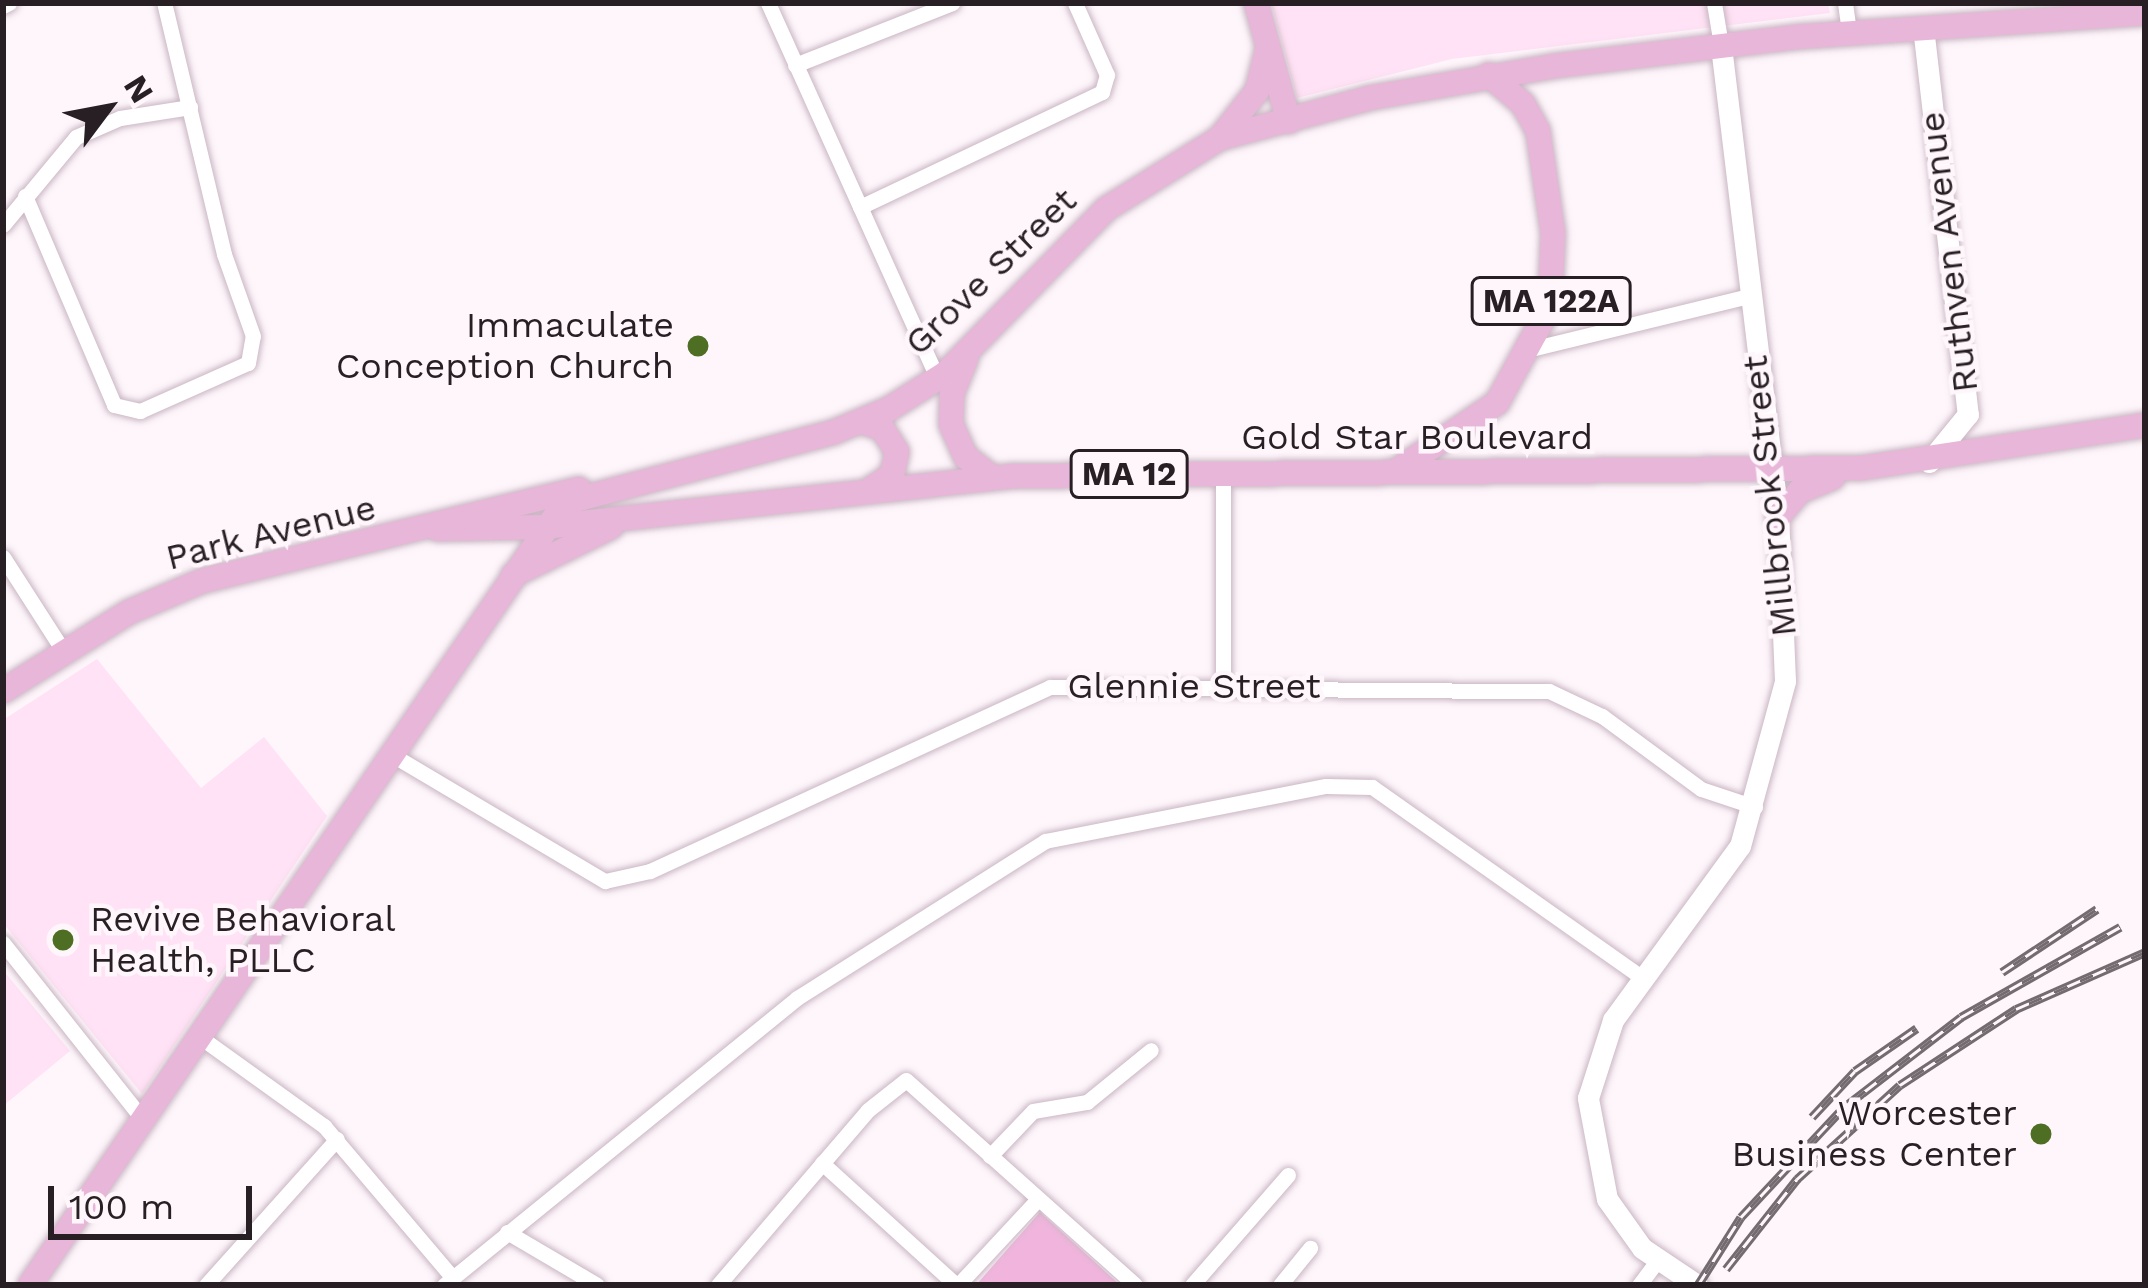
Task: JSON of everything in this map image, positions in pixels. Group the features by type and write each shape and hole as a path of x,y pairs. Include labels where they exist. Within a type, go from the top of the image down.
{"main road":[{"path":"1256,3 1280,124"},
{"name":"MA 12","path":"1280,124 1489,75 1721,45 1923,27 2022,12 2145,13"},
{"name":"Ruthven Avenue","path":"1923,27 1968,413 1928,462"},
{"name":"Millbrook Street","path":"1691,1282 1657,1261 1607,1199 1588,1116 1600,1047 1732,859 1755,807 1785,681 1778,517 1769,473 1721,45"},
{"path":"1220,138 1252,101 1266,55"},
{"name":"MA 122A","path":"1388,475 1488,412 1531,349 1553,281 1544,154 1527,110 1489,75"},
{"name":"Grove Street","path":"30,1285 564,503 593,489 862,422 938,379 1106,209 1220,138 1280,124"},
{"path":"972,346 949,412 966,458 992,478"},
{"path":"862,422 882,428 897,452 892,475 870,489"},
{"name":"Gold Star Boulevard","path":"544,526 992,478 1769,473 1861,468 1928,462 2145,425"},
{"path":"1778,517 1800,491 1861,468"},
{"name":"Park Avenue","path":"3,691 64,652 202,581 438,529 515,500 593,489"},
{"name":"Grove Street","path":"511,576 587,536 681,509"},
{"name":"Park Avenue","path":"438,529 544,526"}],"street":[{"path":"25,196 111,404 136,412 234,375 251,358 254,336 224,254 164,3"},
{"path":"768,3 938,379"},
{"path":"795,64 952,3"},
{"path":"860,206 1102,92 1107,75 1076,3"},
{"path":"1714,3 1721,45"},
{"path":"1845,3 1849,33"},
{"path":"3,225 86,130 190,107"},
{"path":"1531,349 1749,296"},
{"path":"1223,474 1223,686"},
{"path":"3,557 64,652"},
{"name":"Glennie Street","path":"389,753 535,846 614,881 650,872 1031,691 1223,686 1549,691 1602,716 1701,789 1755,807"},
{"path":"200,1037 337,1139 449,1281 797,998 1045,841 1326,786 1372,788 1644,979"},
{"path":"3,943 145,1121"},
{"path":"990,1156 1033,1111 1087,1102 1151,1050"},
{"path":"718,1285 874,1103 906,1080 1135,1285"},
{"path":"206,1285 337,1139"},
{"path":"823,1163 957,1285 1038,1199"},
{"path":"1192,1285 1288,1175"},
{"path":"507,1232 597,1285"},
{"path":"1280,1285 1310,1248"},
{"path":"1640,1285 1657,1261"}],"shaded area":[{"path":"1271,3 1828,3 1830,13 1452,59 1297,98"},
{"path":"97,659 201,788 264,737 327,816 142,1094 3,923 3,720"},
{"path":"3,970 70,1051 3,1106"},
{"path":"1040,1212 1120,1285 976,1285"}],"railway":[{"path":"2002,972 2097,909"},
{"path":"1698,1285 1741,1217 1843,1108 1961,1017 2120,927"},
{"path":"1726,1269 1797,1179 1900,1085 2016,1009 2145,952"},
{"path":"1812,1117 1855,1071 1917,1028"}],"place":[{"name":"Immaculate Conception Church","path":"698,346"},
{"name":"Revive Behavioral Health, PLLC","path":"63,940"},
{"name":"Worcester Business Center","path":"2041,1134"}]}
